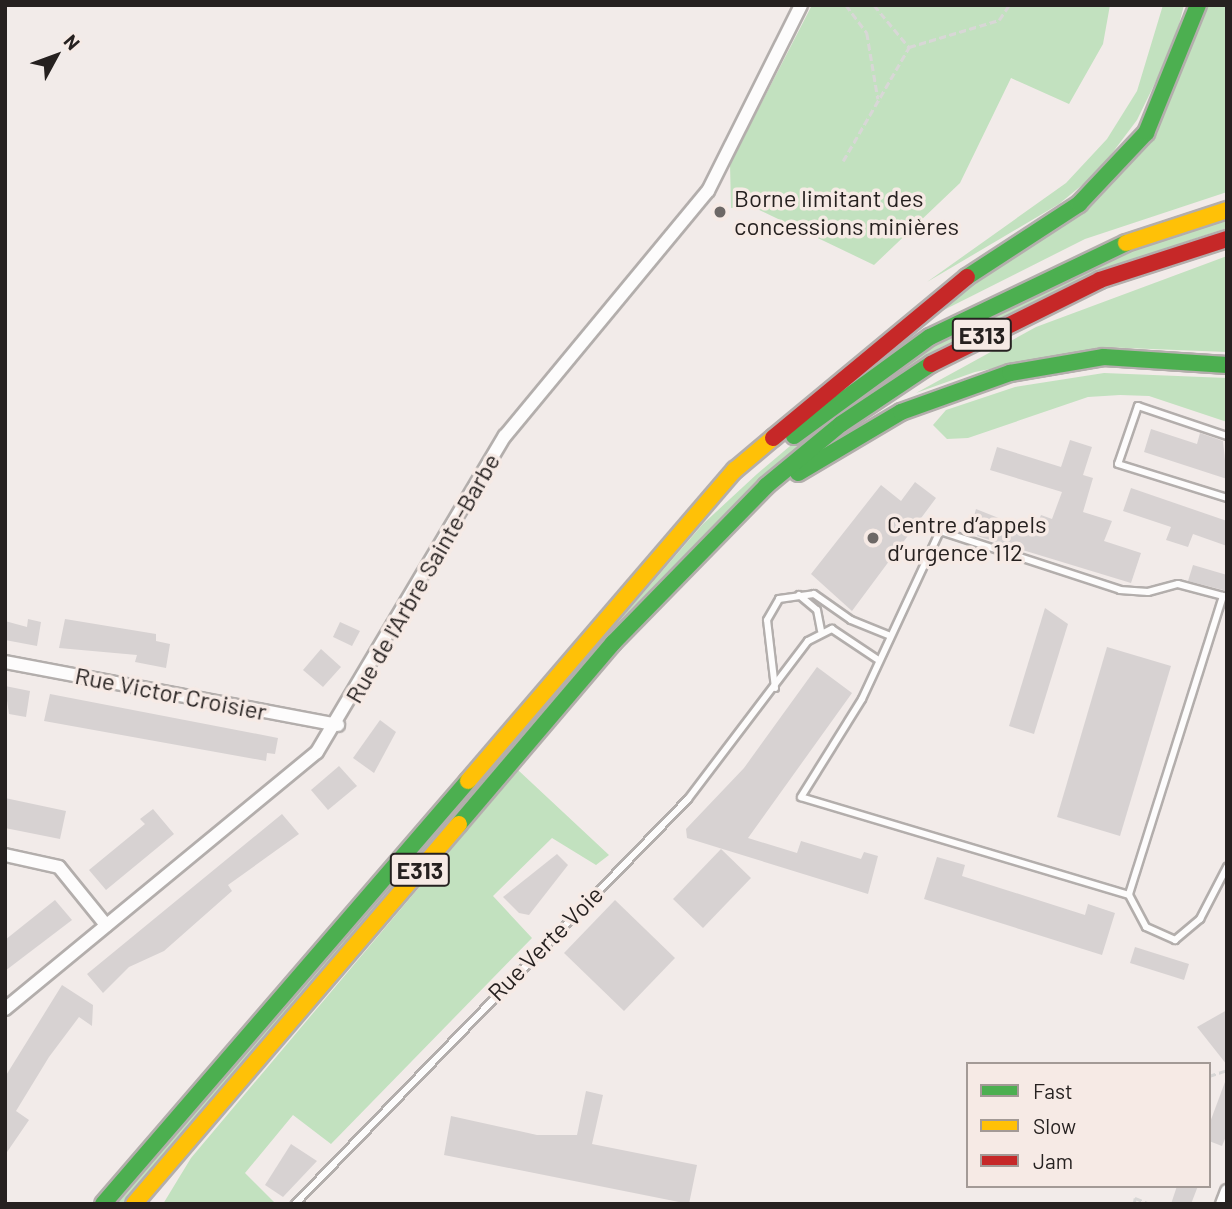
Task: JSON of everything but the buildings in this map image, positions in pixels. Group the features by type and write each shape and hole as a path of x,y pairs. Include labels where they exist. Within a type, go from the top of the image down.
{"highway":[{"path":"699,513 735,470 845,373 952,287 1079,204 1108,177 1146,133 1170,89 1198,5"},
{"name":"E313","path":"103,1204 699,513 850,391 930,337 1091,255 1227,209"},
{"name":"E313","path":"134,1204 613,643 766,486 860,411 948,352 1100,280 1227,239"},
{"path":"766,486 901,412 1010,373 1104,357 1227,365"},
{"path":"150,1204 168,1167"}],"street":[{"name":"Rue de l'Arbre Sainte-Barbe","path":"5,1009 317,751 338,725 437,542 505,436 708,191 802,5"},
{"name":"Rue Victor Croisier","path":"5,662 338,725"},
{"path":"5,855 59,867 106,925"},
{"path":"1222,1204 1227,1191"}],"lane":[{"path":"1227,436 1138,406 1118,464 1227,498"},
{"path":"1129,895 1225,597 1178,584 1148,592 1120,590 940,531 888,635 862,699 801,796 1129,895 1146,927 1175,940 1200,919 1226,869"},
{"path":"794,593 817,610 821,631 847,633 877,659"},
{"path":"775,688 767,621 779,599 794,593 814,594 851,620 888,635"},
{"name":"Rue Verte Voie","path":"295,1204 688,799 821,631"}],"path":[{"path":"846,5 867,33 878,100"},
{"path":"874,5 909,47"},
{"path":"843,161 909,47 999,20 1009,5"},
{"path":"1134,1204 1135,1198 1150,1204"}],"green space":[{"path":"812,5 1110,5 1103,44 1069,104 1011,78 960,183 874,265 749,205 731,208 730,164"},
{"path":"1163,5 1184,5 1174,44 1137,120 1098,172 1059,204 927,282 1066,183 1107,139 1137,91"},
{"path":"1203,5 1227,5 1227,192 1085,239 926,319 1103,194"},
{"path":"1227,218 1227,228 1097,271 939,348 763,480 125,1204 114,1204 703,524 757,474 816,424 935,342 1093,263"},
{"path":"1227,256 1227,352 1101,347 975,372 916,393 1036,327"},
{"path":"1104,373 1227,378 1227,422 1149,396 1120,395 1088,397 968,438 947,439 933,425 946,410 1015,387"},
{"path":"518,770 609,855 596,865 552,838 493,896 532,938 331,1144 293,1115 245,1173 276,1204 163,1204 191,1158"}],"traffic: fast":[{"path":"967,277 1079,204 1146,133 1198,5"},
{"path":"794,436 930,337 1126,243"},
{"path":"798,473 901,412 1010,373 1104,357 1227,365"},
{"path":"459,824 613,643 766,486 841,424 931,364"},
{"path":"103,1204 468,781"}],"traffic: slow":[{"path":"1126,243 1227,210"},
{"path":"468,781 735,470 773,438"},
{"path":"134,1204 459,824"}],"traffic: jam":[{"path":"931,364 1100,280 1227,239"},
{"path":"773,438 967,277"}],"place":[{"name":"Borne limitant des concessions minières","path":"720,212"},
{"name":"Centre d’appels d’urgence 112","path":"873,538"}]}
